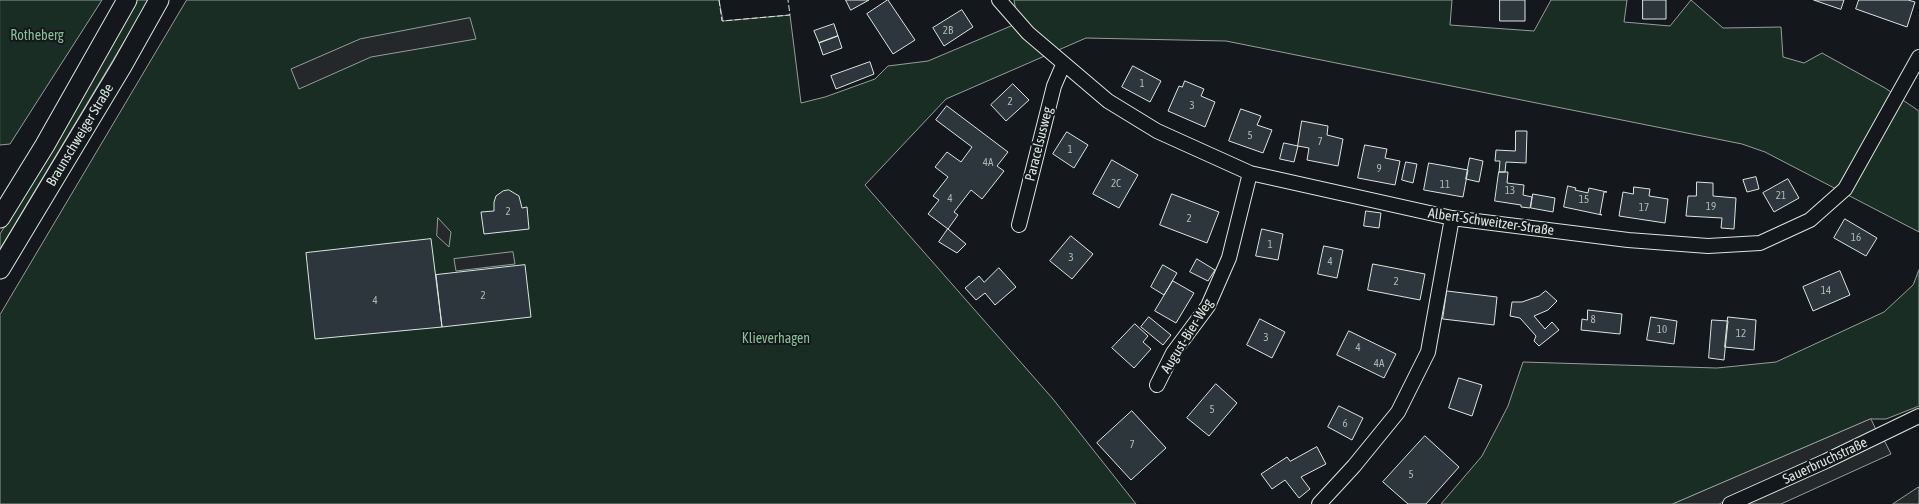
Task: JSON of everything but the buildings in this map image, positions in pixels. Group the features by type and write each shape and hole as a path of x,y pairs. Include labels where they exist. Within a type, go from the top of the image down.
{"main road":[{"name":"Braunschweiger Straße","path":"0,218 45,145 127,0"},
{"name":"Braunschweiger Straße","path":"0,269 112,83 159,0"}],"street":[{"name":"Albert-Schweitzer-Straße","path":"999,0 1028,33 1108,101 1157,131 1250,173 1452,218 1628,240 1699,246 1760,243 1810,220 1845,189 1919,57"},
{"name":"Paracelsusweg","path":"1019,225 1054,86 1064,65"},
{"name":"August-Bier-Weg","path":"1157,384 1173,353 1208,306 1229,258 1250,173"},
{"path":"1319,504 1354,466 1398,412 1428,352 1452,218"},
{"name":"Sauerbruchstraße","path":"1730,504 1826,461 1919,416"}],"green space":[{"name":"Rotheberg","path":"0,0 102,0 10,144 0,145"},
{"path":"136,0 149,0 0,249 0,234 42,165"},
{"name":"Klieverhagen","path":"187,0 719,0 723,21 790,15 801,103 825,97 875,79 888,66 928,61 1018,23 1014,0 1452,0 1450,25 1534,31 1551,0 1627,0 1624,22 1670,26 1691,0 1723,28 1781,27 1783,57 1804,63 1822,53 1885,88 1919,111 1919,232 1765,152 1742,144 1226,41 1086,38 946,99 865,185 1053,399 1136,504 0,504 0,315"},
{"path":"1919,270 1919,406 1886,419 1871,419 1673,504 1441,504 1482,456 1508,406 1523,362 1717,368 1776,362 1884,312 1913,285"}],"shaded area":[{"path":"470,18 476,39 371,57 299,89 291,69 360,39"},
{"path":"438,218 451,232 449,247 437,236"},
{"path":"513,252 515,264 456,271 454,259"},
{"path":"1871,419 1877,432 1719,504 1673,504"},
{"path":"1883,438 1891,454 1781,504 1738,504"},
{"path":"1919,487 1919,504 1893,504"}],"fence":[{"path":"719,0 722,21 790,15 788,0"}]}
